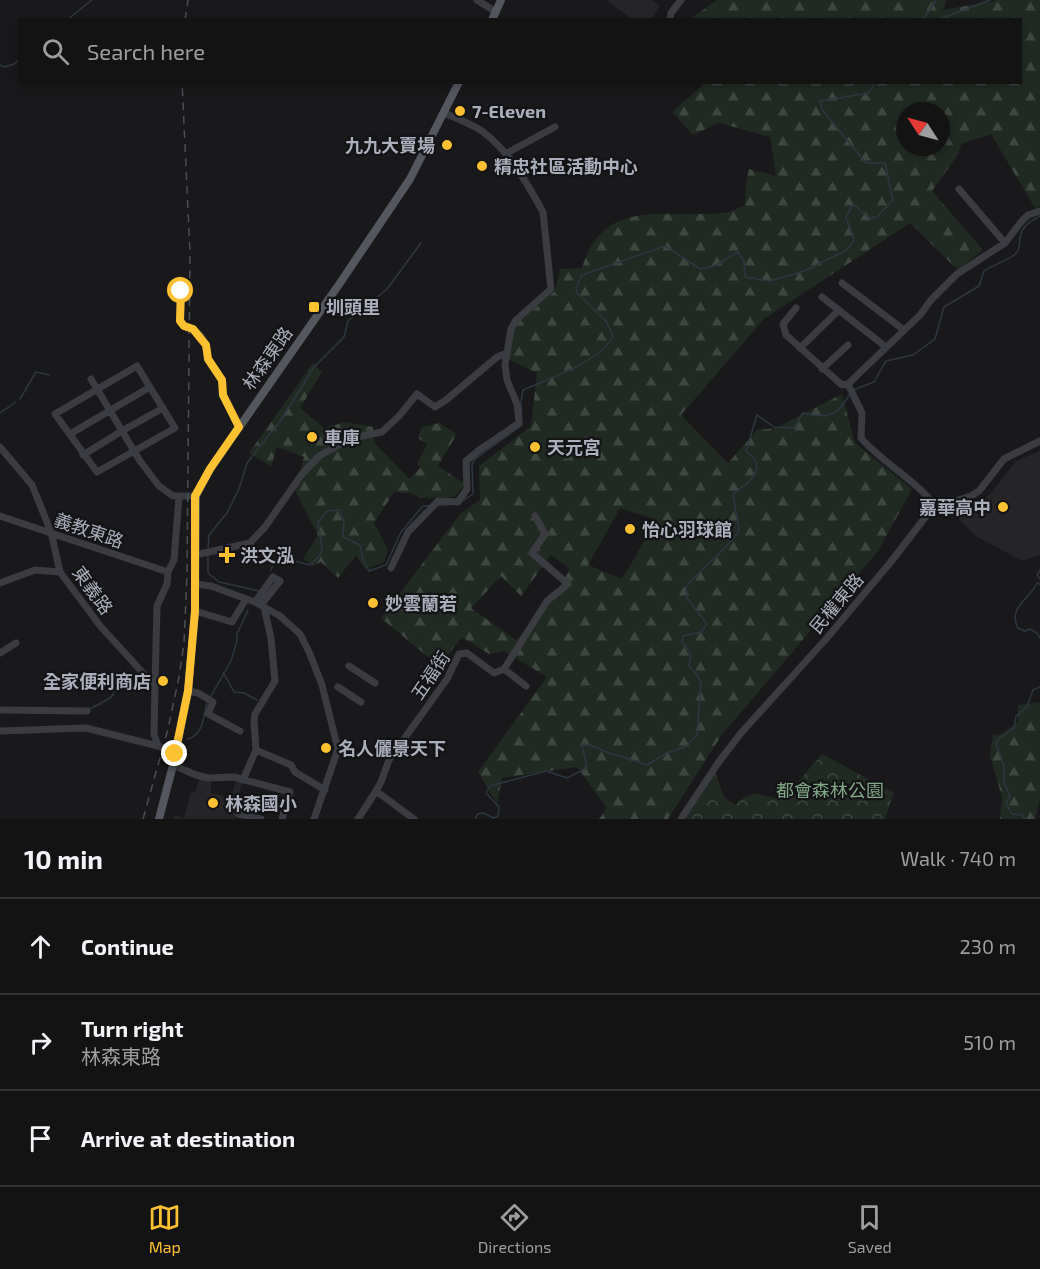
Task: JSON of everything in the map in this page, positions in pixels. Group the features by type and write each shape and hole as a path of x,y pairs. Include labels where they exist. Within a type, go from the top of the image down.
{"main road":[{"path":"494,16 501,0"},
{"name":"林森東路","path":"159,819 188,691 196,584 195,496 210,469 410,179 458,84"}],"street":[{"path":"477,0 494,16"},
{"path":"670,18 671,13 681,0"},
{"path":"391,568 408,532 438,501 458,502 467,489 466,461 519,423 517,404 507,380 505,365 511,329 516,320 551,289 543,212 507,153 481,131 444,112"},
{"path":"507,153 555,127"},
{"path":"959,189 1005,243"},
{"path":"796,308 786,318 783,329 822,369 842,385 848,384 920,315 931,300 957,274 1005,243 1028,215 1040,212"},
{"path":"180,280 180,321 184,326 193,329 206,345 208,359 222,380 223,395 239,427"},
{"path":"842,284 904,330"},
{"path":"822,297 886,347"},
{"path":"800,348 839,310"},
{"path":"822,369 848,345"},
{"path":"195,555 250,543 265,527 302,474 319,456 352,438 382,432 417,394 435,407 497,357 507,353"},
{"path":"137,366 150,387 174,428 97,472 55,414 137,366"},
{"path":"91,379 134,452 159,486 169,494 178,497 195,496"},
{"path":"848,384 862,413 861,438 925,493 936,507 971,496 979,491 1004,459 1040,441"},
{"path":"70,434 150,387"},
{"path":"83,455 163,408"},
{"name":"東義路","path":"0,447 32,485 51,532 60,572 101,627 155,686"},
{"path":"0,731 86,728 158,746 154,734 157,606 167,585 168,572 174,560 178,497"},
{"name":"民權東路","path":"681,819 741,733 826,639 936,507"},
{"name":"義教東路","path":"0,516 168,572"},
{"path":"526,686 504,669 547,601 568,584 532,553 545,534 535,516"},
{"path":"0,583 35,570 60,572"},
{"path":"196,584 211,586 260,604 280,616 300,634 313,659 338,749 314,819"},
{"path":"195,611 232,622 246,599"},
{"path":"243,780 256,750 255,714 275,681 271,638 260,604"},
{"path":"0,653 16,643"},
{"name":"五福街","path":"376,791 389,760 447,679 459,654 467,653 494,673 504,669"},
{"path":"349,666 375,683"},
{"path":"338,687 361,702"},
{"path":"188,691 208,698 213,702 208,714 240,731"},
{"path":"0,710 87,711"},
{"path":"256,750 291,765 295,772 325,790"},
{"path":"173,765 208,778 234,777 290,792 282,819"},
{"path":"358,819 376,791 414,819"},
{"path":"238,814 261,819"}],"shaded area":[{"path":"606,0 652,0 660,7 652,18 631,18"},
{"name":"嘉華高中","path":"1040,451 1040,555 1022,561 976,536 948,509 962,513 968,505 981,501 991,493 1016,461"},
{"name":"林森國小","path":"199,779 211,779 211,793 231,798 236,780 242,781 234,819 173,819 174,815 184,818 191,791 195,792"}],"green space":[{"path":"717,0 947,0 943,10 998,0 1040,0 1040,206 1035,208 991,134 961,144 959,153 932,191 983,250 958,270 910,223 764,319 681,415 728,463 757,430 776,428 842,394 855,443 912,489 878,551 721,736 668,819 599,819 607,808 577,767 502,778 497,804 478,772 547,677 504,651 489,654 462,637 439,666 381,618 460,514 480,500 479,466 531,426 537,373 506,358 513,327 555,291 560,269 582,268 592,245 605,229 622,220 640,215 729,212 745,205 749,169 776,176 770,137 719,123 693,135 672,112 702,84 1022,84 1022,18 691,18","holes":["620,508 657,520 622,579 588,565","551,555 570,569 550,603 516,640 471,608 501,576 521,596"]},
{"path":"313,363 322,372 300,408 324,428 346,422 373,427 374,442 409,479 421,467 417,464 427,444 418,438 422,427 439,423 457,434 438,466 465,484 454,497 421,498 409,493 394,492 374,523 388,550 384,562 365,569 356,555 338,578 321,562 313,566 303,559 318,535 295,491 304,457 277,447 271,466 249,453"},
{"path":"1040,702 1040,799 1035,819 1000,819 1002,797 990,756 993,734 1000,735 1018,722 1018,705"},
{"name":"都會森林公園","path":"822,754 894,793 885,819 685,819 715,773 724,797 735,805 754,793 775,798 791,790"}],"waterway":[{"path":"70,18 92,0"},
{"path":"924,18 936,0"},
{"path":"942,18 990,0"},
{"path":"0,65 4,67 18,61"},
{"path":"461,502 473,494 472,464 475,459 522,425 523,390 586,361 607,345 613,336 606,321 578,294 576,288 582,275 665,246 700,269 714,266 738,252 744,261 745,277 770,281 804,271 847,250 854,240 846,217 853,204 869,218 877,217 893,200 885,163 866,163 823,111 820,101 869,93 874,84"},
{"path":"853,390 874,382 886,361 913,355 935,339 944,307 979,286 984,271 1016,253 1023,230 1040,216"},
{"path":"208,548 209,535 227,513 239,489 247,463 281,420 314,367 344,337 348,321 387,289 421,243"},
{"path":"20,399 36,372 49,375"},
{"path":"475,819 478,814 483,813 494,818 498,816 499,807 486,793 490,786 546,771 567,778 587,768 582,744 647,765 667,753 687,746 697,735 701,683 689,666 691,654 682,642 683,636 701,632 707,624 687,598 686,587 739,531 733,494 750,480 757,470 753,458 746,451 757,415 774,427 794,428 803,413 832,414 850,394"},
{"path":"0,413 16,402"},
{"path":"438,505 448,505"},
{"path":"271,570 275,560 288,559 310,565 316,560 322,550 318,522 327,511 339,510 344,520 343,537 360,545 369,571 386,565 401,532 423,506 430,506"},
{"path":"208,556 208,573 219,582 259,591"},
{"path":"1040,570 1037,575 1040,579"},
{"path":"1040,584 1037,583 1015,615 1018,628 1025,631 1030,629 1040,638"},
{"path":"211,696 231,661 237,634 248,610"},
{"path":"87,709 95,707 113,695 114,676 123,671 132,674 146,690"},
{"path":"223,672 234,692 244,693 257,700"},
{"path":"1025,819 1022,815 1012,814 1006,803 1010,796 1004,783 1004,766 996,744 998,739 1014,728 1016,716 1027,707 1033,690 1040,687"},
{"path":"188,739 200,729 207,703"}],"tunnel":[{"path":"158,746 175,754"}],"railway":[{"path":"185,18 188,0"},
{"path":"143,819 168,729 184,643 187,575 190,252 182,84"}],"place":[{"name":"7-Eleven","path":"460,111"},
{"name":"九九大賣場","path":"447,145"},
{"name":"精忠社區活動中心","path":"482,166"},
{"name":"圳頭里","path":"314,307"},
{"name":"車庫","path":"312,437"},
{"name":"天元宮","path":"535,447"},
{"name":"嘉華高中","path":"1003,507"},
{"name":"怡心羽球館","path":"630,529"},
{"name":"洪文泓","path":"227,555"},
{"name":"妙雲蘭若","path":"373,603"},
{"name":"全家便利商店","path":"163,681"},
{"name":"名人儷景天下","path":"326,748"},
{"name":"林森國小","path":"213,803"}],"route":[{"path":"175,754 188,691 195,611 195,496 210,469 239,427 223,395 222,380 208,359 206,345 201,336 180,321 181,291"}]}
